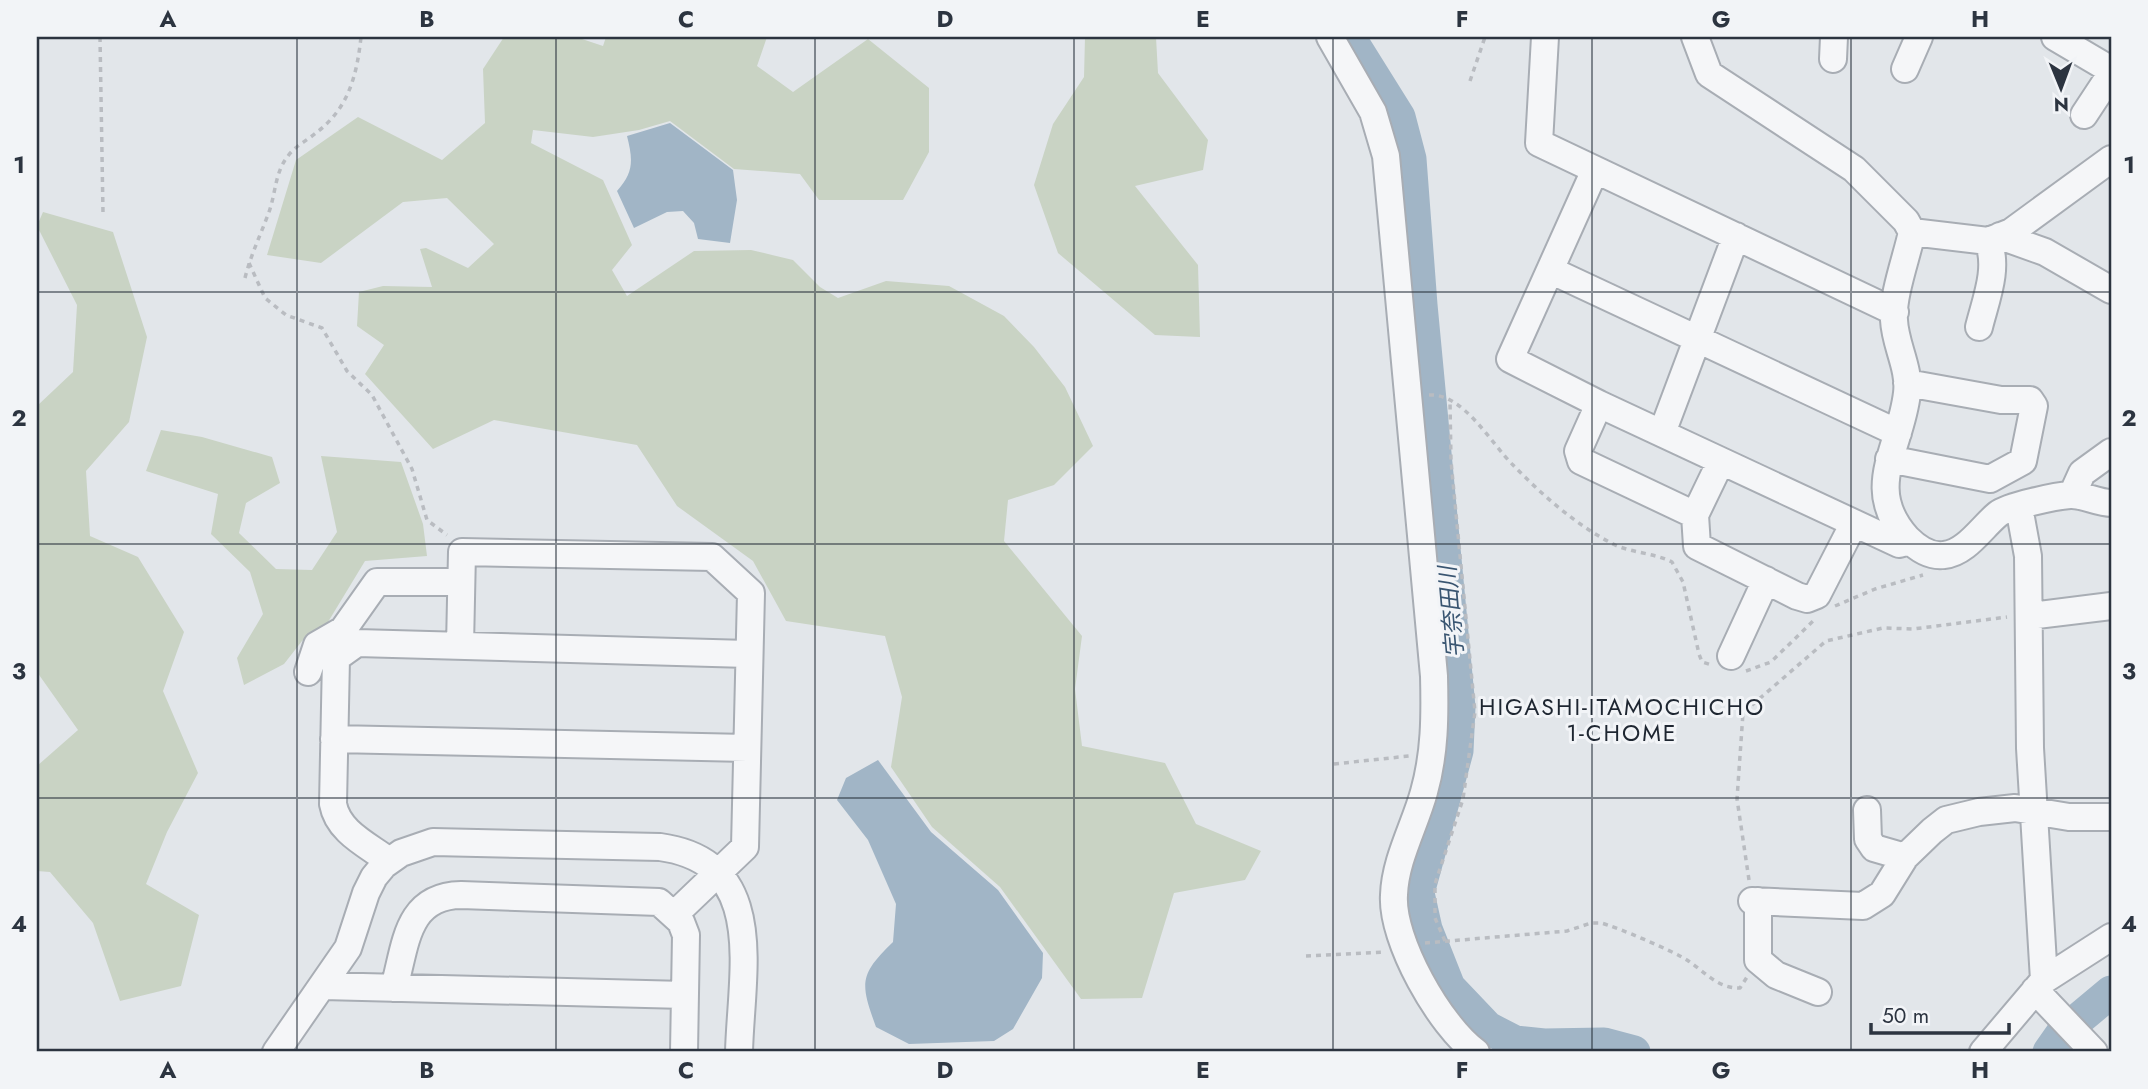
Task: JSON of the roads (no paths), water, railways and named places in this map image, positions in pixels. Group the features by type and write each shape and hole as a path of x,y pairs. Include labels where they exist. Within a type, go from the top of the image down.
{"street":[{"path":"1330,37 1374,112 1386,156 1434,676 1432,757 1394,896 1396,918 1408,950 1442,1014 1476,1052"},
{"path":"1545,37 1539,143 1895,312"},
{"path":"1695,37 1709,74 1854,169 1906,221 1912,232 1895,312 1898,346 1907,383 1898,433 1885,467 1886,501 1898,528 1910,541 1931,555 1946,556 1983,530 1998,514 2019,507 2072,495 2111,503"},
{"path":"1905,69 1919,37"},
{"path":"2056,37 2111,72 2084,115"},
{"path":"1994,239 2011,232 2111,159"},
{"path":"1595,170 1510,359 1599,404 1899,544 1910,541"},
{"path":"1912,232 1994,239 2045,253 2111,290"},
{"path":"1662,433 1736,236"},
{"path":"1979,327 1992,275 1994,239"},
{"path":"1550,270 1898,433"},
{"path":"1889,459 1990,479 2023,461 2035,405 2030,400 2001,400 1907,383"},
{"path":"1599,404 1578,451 1581,461 1695,514"},
{"path":"2072,495 2082,473 2111,452"},
{"path":"1721,461 1695,514 1697,546 1797,596 1807,598 1817,595 1854,523"},
{"path":"2019,507 2028,556 2029,748 2035,811 2039,986 2095,1052"},
{"path":"460,646 462,552 712,556 751,593 745,847 675,914"},
{"path":"1731,656 1766,580"},
{"path":"308,672 317,645 343,630 377,582 461,582"},
{"path":"2030,616 2111,606"},
{"path":"389,861 335,818 332,804 336,658 358,643 748,653"},
{"path":"334,739 747,748"},
{"path":"1818,992 1776,975 1758,960 1755,901 1863,906 1888,888 1905,857 1946,820 1999,809 2035,811 2069,817 2111,817"},
{"path":"1867,810 1868,839 1874,848 1905,857"},
{"path":"276,1052 348,948 366,893 389,861 416,846 433,842 660,847 681,850 700,858 720,873 735,897 742,917 739,1052"},
{"path":"394,988 415,916 437,898 461,895 659,902 675,914 685,935 684,1052"},
{"path":"1983,1052 2039,986 2111,937"},
{"path":"323,986 685,995"},
{"path":"2105,1052 2111,1046"}],"water":[{"path":"670,123 733,170 737,200 730,243 698,239 694,223 683,211 667,212 634,228 617,191 627,178 631,165 627,136"},
{"path":"878,760 931,832 998,890 1043,953 1042,978 1013,1029 994,1041 909,1044 876,1027 867,1000 866,980 874,963 893,942 896,904 868,840 837,800 846,778"}],"waterway":[{"name":"宇奈田川","path":"1349,37 1399,117 1410,159 1459,707 1457,751 1418,893 1426,929 1449,987 1488,1028 1515,1042 1544,1045 1604,1044 1634,1052"},
{"path":"2049,1052 2063,1032 2111,992"}],"district":[{"name":"HIGASHI-ITAMOCHICHO 1-CHOME","path":"1622,720"}]}
